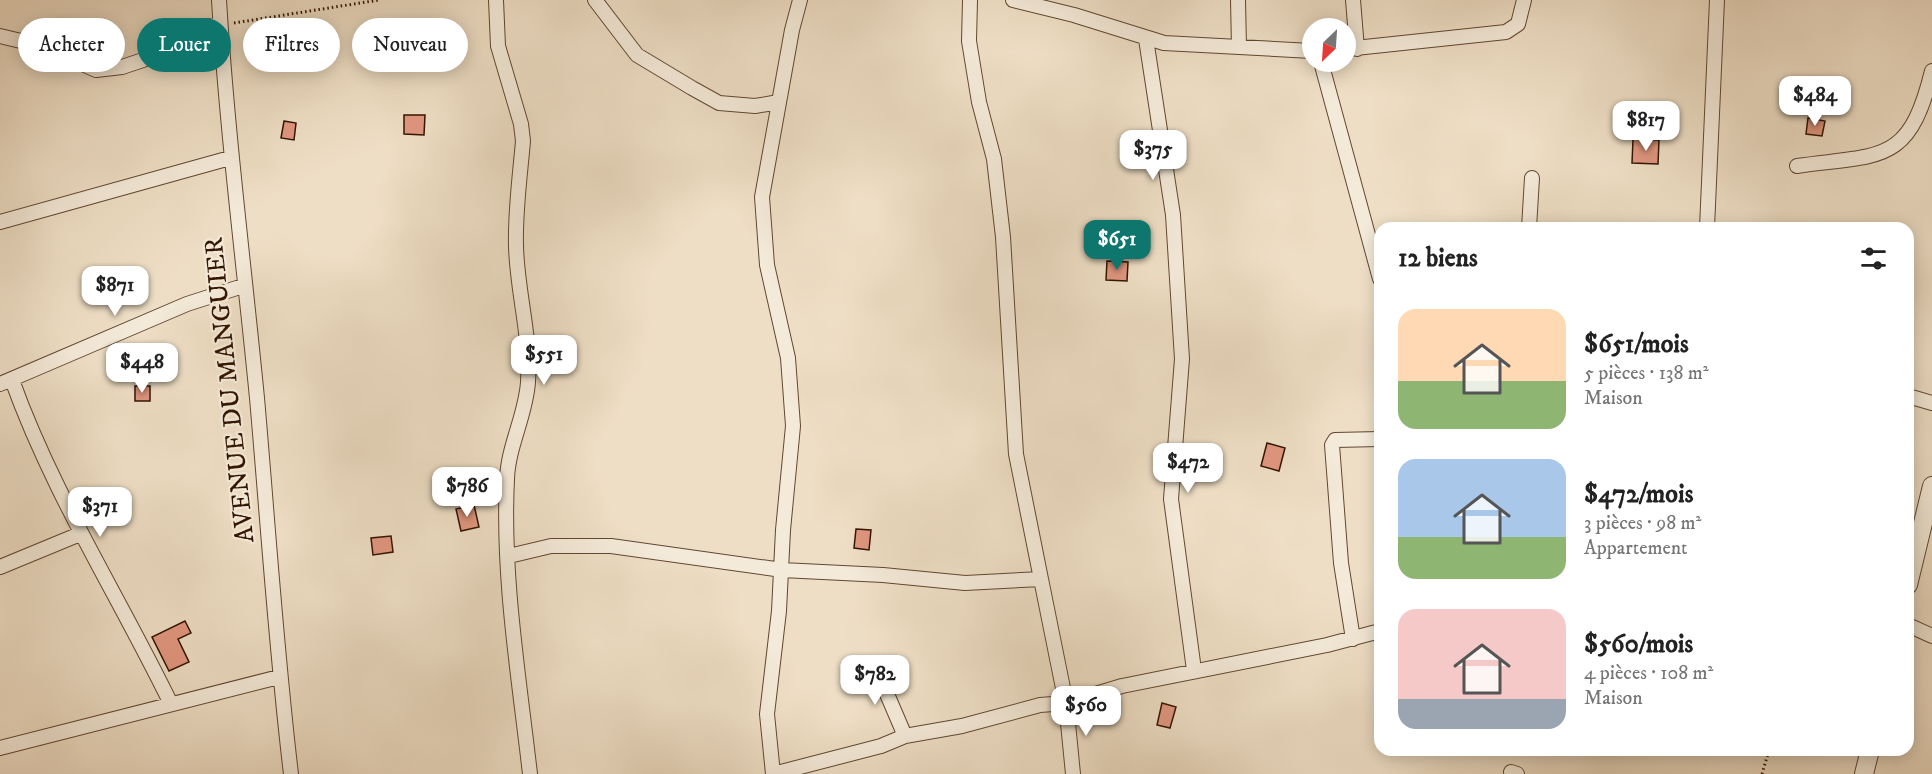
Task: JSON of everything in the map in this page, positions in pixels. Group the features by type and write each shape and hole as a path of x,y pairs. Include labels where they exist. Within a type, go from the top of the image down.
{"street":[{"name":"AVENUE DU MANGUIER","path":"219,0 220,18"},
{"path":"496,0 498,46 521,124 523,141 516,246 528,332 528,382 524,415 507,476 509,556 530,774"},
{"path":"595,0 637,54 718,103 755,106 779,102"},
{"path":"801,0 762,197 767,265 788,358 793,416 782,570 767,714 773,774 881,746 905,736 962,726 1040,705 1066,703 1122,686 1374,633"},
{"path":"970,0 969,41 979,102 994,159 1003,237 1016,454 1066,703 1073,774"},
{"path":"1013,0 1074,15 1164,43 1302,50"},
{"path":"1238,0 1239,47"},
{"path":"1353,0 1353,18"},
{"path":"1356,49 1506,32 1518,24 1524,0"},
{"path":"1707,222 1718,0"},
{"path":"0,36 42,46 96,70 122,68 137,62"},
{"path":"1146,39 1162,130 1173,226 1182,358 1172,499 1194,670"},
{"path":"1797,166 1873,156 1891,150 1912,128 1932,71"},
{"name":"AVENUE DU MANGUIER","path":"224,72 230,158 256,395 279,676 291,774"},
{"path":"1324,72 1374,257"},
{"path":"0,222 230,158"},
{"path":"1529,222 1532,178"},
{"path":"171,704 138,637 80,534 6,382 187,304 243,286"},
{"path":"1914,398 1932,403"},
{"path":"1353,639 1341,563 1332,445 1335,440 1342,438 1374,439"},
{"path":"1914,560 1932,486"},
{"path":"0,567 80,534"},
{"path":"509,556 551,546 611,546 782,570 882,575 965,583 1041,579"},
{"path":"1914,628 1932,636"},
{"path":"879,664 887,694 905,736"},
{"path":"0,748 279,676"},
{"path":"1864,774 1868,756"}],"path":[{"path":"231,23 379,0"},
{"path":"1762,774 1767,756"}],"building":[{"path":"404,115 425,115 424,135 404,134"},
{"path":"1808,118 1825,121 1822,136 1806,134"},
{"path":"284,121 296,123 294,140 281,138"},
{"path":"1633,139 1659,140 1658,164 1632,163"},
{"path":"1107,261 1128,262 1127,281 1106,280"},
{"path":"135,386 150,386 150,401 135,401"},
{"path":"1267,443 1285,448 1279,471 1261,466"},
{"path":"474,505 479,527 461,531 456,509"},
{"path":"856,529 871,530 869,550 854,548"},
{"path":"391,536 393,552 373,555 371,538"},
{"path":"185,621 191,633 178,639 189,662 169,671 152,637"},
{"path":"1162,703 1176,707 1170,728 1157,725"}]}
